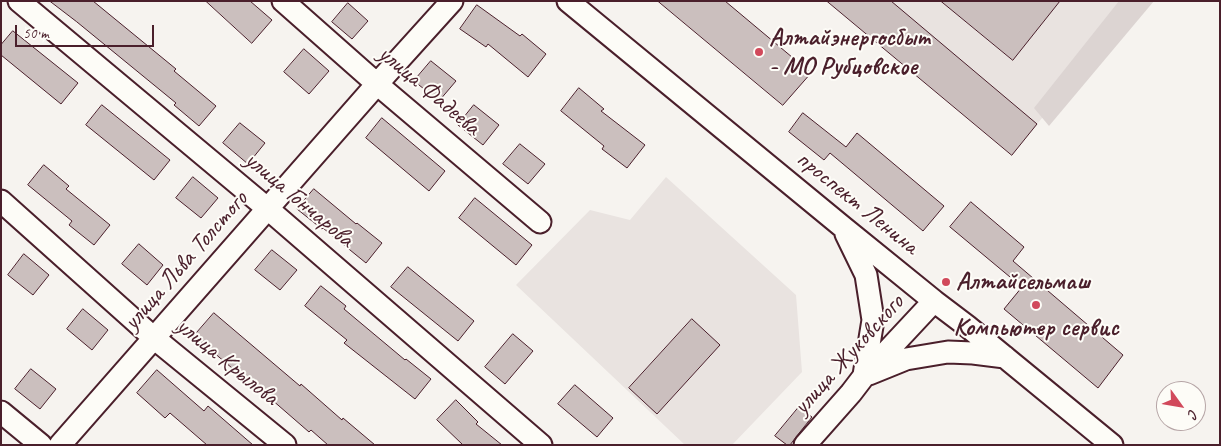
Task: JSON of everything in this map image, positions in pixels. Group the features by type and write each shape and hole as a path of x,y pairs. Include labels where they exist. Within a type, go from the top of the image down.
{"street":[{"name":"улица Гончарова","path":"19,1 268,209 541,445"},
{"name":"улица Фадеева","path":"283,1 540,222"},
{"name":"улица Льва Толстого","path":"60,445 452,1"},
{"name":"проспект Ленина","path":"568,1 1112,445"},
{"name":"улица Крылова","path":"1,201 154,338 285,445"},
{"path":"844,228 866,275 873,320 864,376 906,360 948,352 1006,358"},
{"name":"улица Жуковского","path":"805,445 864,376 934,301"},
{"path":"1,412 41,445"}],"shaded area":[{"path":"827,1 1137,1 1012,155"},
{"path":"1119,1 1154,1 1049,126 1034,108"},
{"path":"666,177 796,295 802,372 732,445 685,445 516,285 590,210 630,220"}],"building":[{"path":"50,1 93,1 176,69 174,71 216,106 199,126 174,105 176,103"},
{"path":"206,1 250,1 272,20 252,43"},
{"path":"658,1 725,1 811,73 783,105"},
{"path":"827,1 891,1 1037,124 1012,155"},
{"path":"941,1 1060,1 1013,60"},
{"path":"348,3 368,21 352,39 332,22"},
{"path":"477,5 520,36 522,34 546,54 528,77 488,44 486,47 460,29"},
{"path":"13,31 78,83 61,104 1,55 1,45"},
{"path":"304,49 329,71 309,94 284,72"},
{"path":"431,61 456,81 439,101 414,81"},
{"path":"579,88 604,109 601,111 645,145 627,168 602,149 604,146 561,111"},
{"path":"102,105 170,160 154,180 86,125"},
{"path":"474,105 499,125 483,145 458,125"},
{"path":"803,113 846,147 857,133 944,206 923,231 830,153 824,160 789,132"},
{"path":"382,118 445,171 429,191 366,138"},
{"path":"240,123 265,143 248,164 223,143"},
{"path":"520,144 545,164 528,184 503,164"},
{"path":"44,165 69,186 66,189 110,225 94,245 69,225 72,221 28,185"},
{"path":"193,177 218,198 201,218 176,198"},
{"path":"314,189 382,243 366,263 297,209"},
{"path":"475,198 532,245 516,265 459,218"},
{"path":"971,202 1024,247 1013,261 1123,355 1098,388 1004,309 1022,287 950,227"},
{"path":"139,244 163,265 147,285 122,264"},
{"path":"272,250 297,270 280,290 255,270"},
{"path":"24,254 49,275 33,295 8,275"},
{"path":"408,267 474,321 458,341 391,287"},
{"path":"321,286 346,306 344,309 431,379 415,399 344,343 347,340 305,306"},
{"path":"83,309 108,330 92,350 67,329"},
{"path":"214,313 300,386 301,384 342,420 343,418 375,445 328,445 311,430 309,432 194,336"},
{"path":"692,319 720,345 657,414 629,388"},
{"path":"513,334 533,351 505,384 485,367"},
{"path":"31,369 56,389 40,409 15,389"},
{"path":"157,370 204,411 208,406 253,445 207,445 170,413 165,418 137,393"},
{"path":"575,385 613,418 597,437 558,404"},
{"path":"456,400 478,422 476,424 502,445 463,445 437,420"},
{"path":"799,407 812,417 790,445 787,445 775,436"}],"place":[{"name":"Алтайэнергосбыт - МО Рубцовское","path":"759,52"},
{"name":"Алтайсельмаш","path":"946,282"},
{"name":"Компьютер сервис","path":"1036,305"}]}
